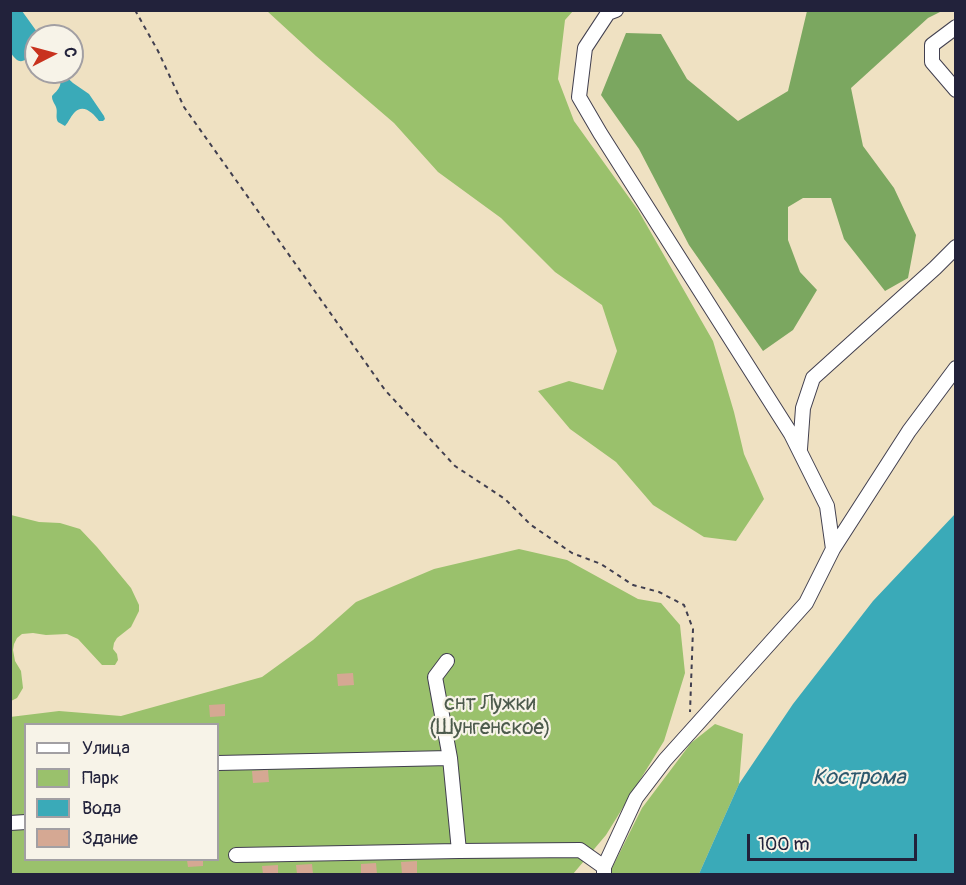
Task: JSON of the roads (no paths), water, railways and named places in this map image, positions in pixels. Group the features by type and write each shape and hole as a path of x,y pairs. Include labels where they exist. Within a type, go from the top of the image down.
{"street":[{"path":"616,10 608,14 585,48 579,97 600,134 791,434 827,506 833,549"},
{"path":"956,27 932,45 932,62 956,90"},
{"path":"800,451 803,408 813,378 956,247"},
{"path":"236,855 580,850 604,871 636,798 665,760 806,603 833,549 909,431 956,368"},
{"path":"447,661 435,677 450,758 459,851"},
{"path":"219,763 450,758"}],"water":[{"path":"11,10 22,11 31,24 24,24 24,60 17,60 11,53"},
{"path":"60,84 74,84 89,94 105,119 99,121 91,112 81,109 74,113 65,126 58,122 57,109 52,96"},
{"name":"Кострома","path":"955,514 955,874 699,874 739,784 793,704 873,601"}],"park label":[{"name":"снт Лужки (Шунгенское)","path":"490,717"}]}
